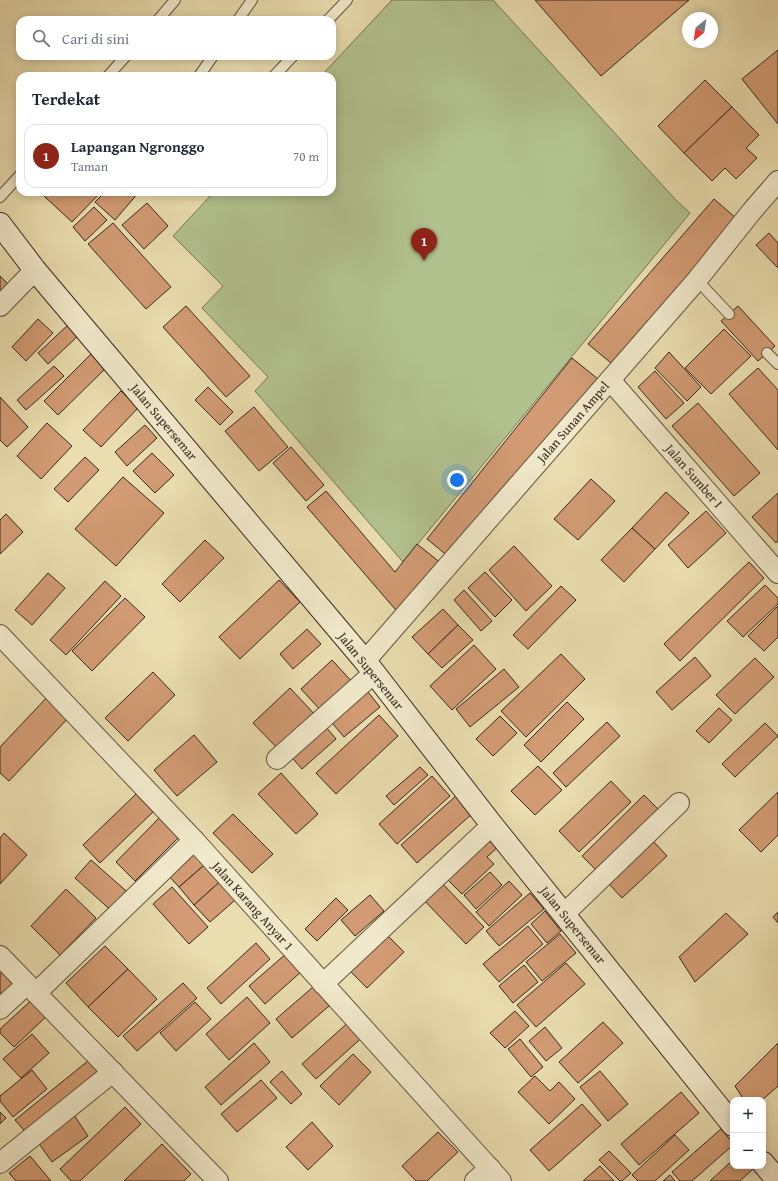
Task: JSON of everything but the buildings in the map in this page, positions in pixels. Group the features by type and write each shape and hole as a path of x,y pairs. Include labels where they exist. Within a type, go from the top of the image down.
{"main road":[{"name":"Jalan Supersemar","path":"0,224 35,270 370,667 492,825 730,1121"},
{"path":"766,1167 778,1181"}],"street":[{"name":"Jalan Sunan Ampel","path":"277,759 370,667 610,380 697,280 778,181"},
{"path":"0,306 35,270"},
{"name":"Jalan Sumber I","path":"610,380 778,572"},
{"name":"Jalan Karang Anyar 1","path":"0,635 194,840 323,984 489,1177"},
{"path":"564,914 679,803"},
{"path":"323,984 492,825"},
{"path":"0,1009 32,988 194,840"},
{"path":"0,956 113,1072 209,1178"},
{"path":"0,1163 113,1072"}],"lane":[{"path":"161,16 175,0"},
{"path":"241,16 252,0"},
{"path":"332,16 347,0"},
{"path":"112,72 122,60"},
{"path":"202,72 210,60"},
{"path":"278,72 289,60"},
{"path":"0,197 16,179"},
{"path":"697,280 730,314"},
{"path":"767,353 778,364"}],"green space":[{"path":"392,0 493,0 675,199 690,213 403,562 255,391 268,377 202,308 223,286 173,236 210,196 336,196 336,72 325,72"}],"place":[{"name":"Lapangan Ngronggo","path":"424,261"}]}
